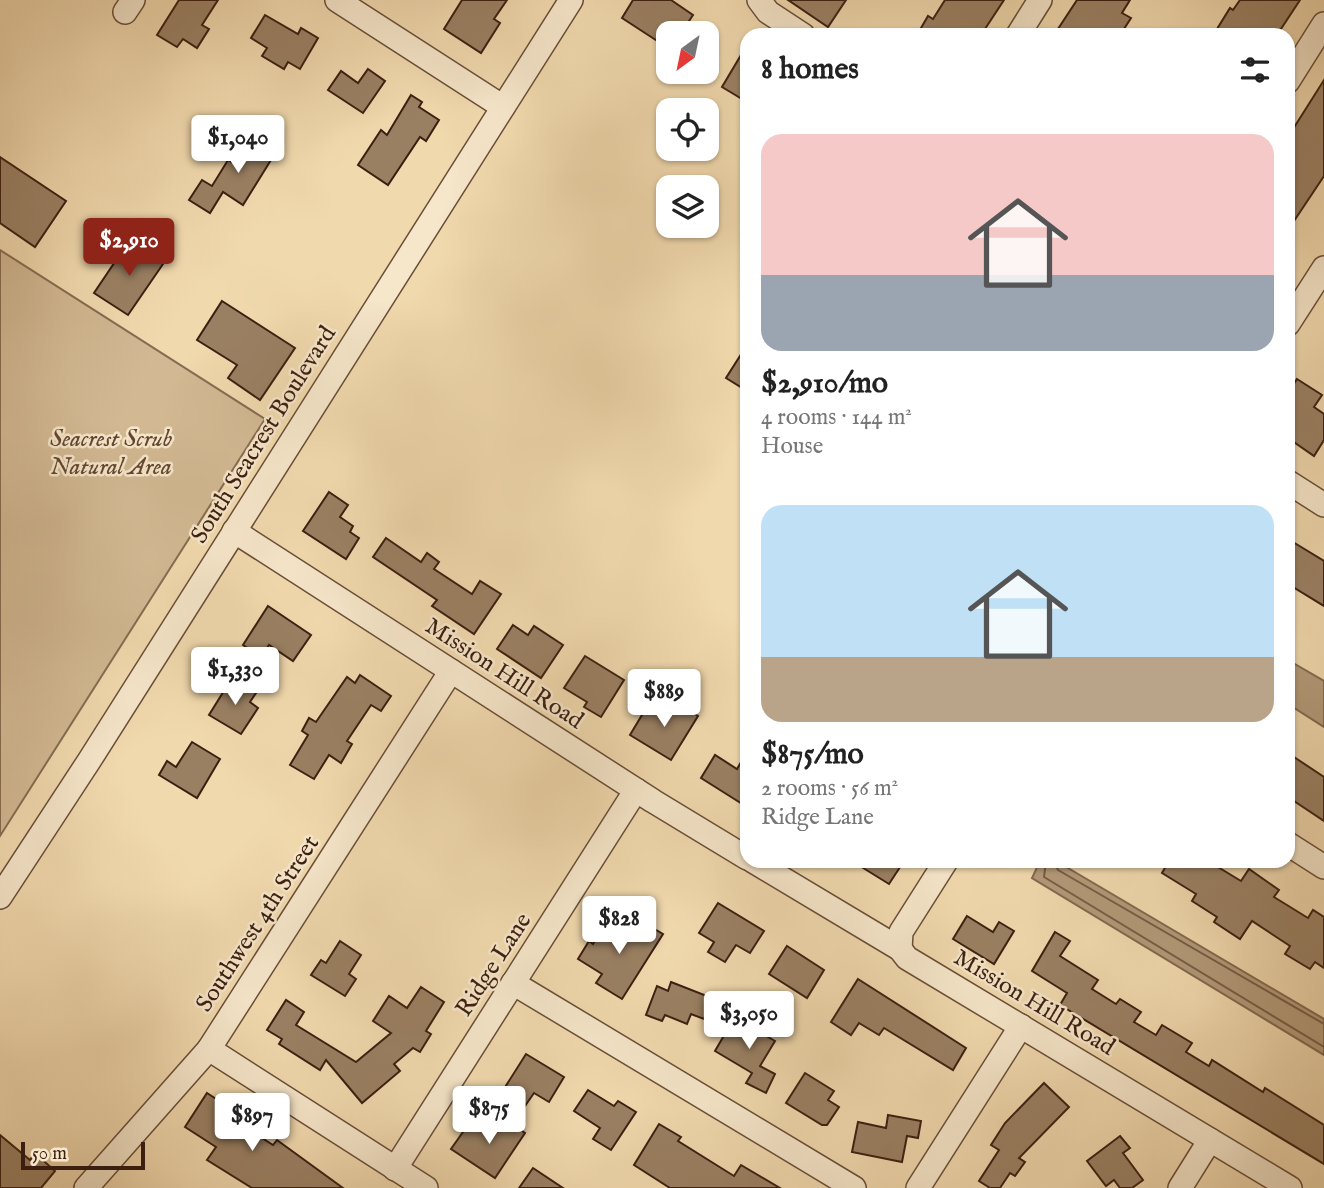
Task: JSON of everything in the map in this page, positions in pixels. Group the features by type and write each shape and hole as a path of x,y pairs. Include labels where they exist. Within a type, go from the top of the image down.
{"street":[{"path":"337,0 503,107"},
{"name":"South Seacrest Boulevard","path":"0,897 570,0"},
{"path":"759,0 768,12 792,28"},
{"path":"1022,28 1040,0"},
{"path":"1295,69 1324,24"},
{"path":"1295,313 1324,268"},
{"path":"1295,486 1324,505"},
{"name":"Mission Hill Road","path":"234,531 636,790 740,854"},
{"name":"Southwest 4th Street","path":"86,1188 209,1049 451,671"},
{"name":"Ridge Lane","path":"395,1169 636,790"},
{"path":"1295,848 1324,867"},
{"name":"Mission Hill Road","path":"765,868 900,949 908,958 1021,1027 1290,1188"},
{"path":"900,949 901,932 942,868"},
{"path":"513,983 854,1188"},
{"path":"918,1188 1021,1027"},
{"path":"209,1049 426,1188"},
{"path":"1180,1188 1210,1140"}],"green space":[{"name":"Seacrest Scrub Natural Area","path":"0,250 265,419 0,836"}],"water":[{"path":"1295,664 1324,681 1324,727 1295,708"},
{"path":"1037,868 1068,868 1324,1019 1324,1055 1032,878"}],"building":[{"path":"179,0 218,0 202,25 209,29 197,48 183,39 177,47 157,35"},
{"path":"462,0 507,0 494,19 500,23 481,53 444,29"},
{"path":"633,0 671,0 693,15 689,21 656,21 656,40 622,18"},
{"path":"788,0 846,0 828,27"},
{"path":"945,0 1004,0 986,28 921,28 928,16 933,19"},
{"path":"1077,0 1130,0 1122,13 1131,18 1125,28 1059,28"},
{"path":"1240,0 1300,0 1282,28 1218,28 1230,8 1233,10"},
{"path":"265,15 298,34 301,28 318,38 300,69 288,62 284,69 262,56 267,48 251,38"},
{"path":"740,57 740,98 722,87"},
{"path":"368,69 385,81 363,113 328,90 341,71 358,83"},
{"path":"1324,80 1324,176 1295,220 1295,126"},
{"path":"411,95 422,102 419,107 439,120 426,141 420,137 388,185 358,165 381,130 387,135"},
{"path":"254,132 279,147 243,205 223,192 210,213 189,200 202,180 212,186 228,160 235,164"},
{"path":"0,157 66,201 35,247 0,223"},
{"path":"129,241 163,264 128,315 94,293"},
{"path":"222,301 295,348 260,400 228,378 237,365 197,340"},
{"path":"740,356 740,387 726,378"},
{"path":"1297,379 1322,395 1314,407 1324,414 1324,440 1314,456 1295,443"},
{"path":"329,492 348,505 340,517 353,526 350,532 359,538 346,559 303,531"},
{"path":"386,538 421,562 427,553 439,562 434,569 472,594 480,581 501,594 474,634 432,606 437,600 373,557"},
{"path":"1295,543 1324,561 1324,606 1295,588"},
{"path":"268,606 311,635 293,661 269,645 261,657 243,645"},
{"path":"513,625 528,635 534,626 563,645 541,678 497,649"},
{"path":"585,656 624,680 601,717 584,707 587,702 564,688"},
{"path":"360,675 391,696 381,711 371,705 347,741 352,744 341,763 329,755 314,779 290,765 308,735 302,731 309,718 316,722 347,677 355,683"},
{"path":"232,678 256,693 250,702 258,708 241,734 209,715"},
{"path":"676,702 698,716 671,760 630,735 648,705 667,717"},
{"path":"192,742 220,759 197,798 159,775 167,761 176,767"},
{"path":"715,755 737,769 740,764 740,803 701,778"},
{"path":"1295,758 1324,777 1324,821 1295,802"},
{"path":"863,868 899,868 889,884"},
{"path":"1165,868 1220,868 1241,881 1249,869 1279,890 1274,897 1308,918 1313,910 1324,917 1324,968 1315,962 1310,969 1285,954 1290,946 1252,921 1240,939 1214,922 1217,917 1192,901 1196,894 1162,873"},
{"path":"718,903 764,931 750,953 736,945 725,962 708,952 714,942 699,933"},
{"path":"967,916 993,932 999,922 1014,931 994,964 953,939"},
{"path":"607,921 636,939 646,924 663,934 622,999 596,983 602,974 578,959 589,941 593,944"},
{"path":"1055,932 1070,941 1060,956 1098,980 1092,989 1116,1004 1120,999 1141,1012 1134,1022 1156,1035 1162,1025 1192,1043 1186,1052 1209,1066 1212,1060 1263,1092 1265,1088 1324,1125 1324,1164 1060,1005 1067,993 1032,971"},
{"path":"340,941 361,955 349,974 356,979 345,996 311,975 321,960 326,963"},
{"path":"787,946 824,970 807,998 769,974"},
{"path":"858,979 966,1048 953,1070 884,1028 879,1035 859,1023 851,1035 831,1022"},
{"path":"671,982 712,998 704,1019 691,1014 687,1024 665,1015 662,1021 646,1015 657,986 668,991"},
{"path":"421,987 444,1002 426,1031 431,1034 420,1052 413,1048 394,1064 400,1071 362,1103 326,1060 320,1070 279,1044 282,1039 267,1030 286,1000 304,1012 296,1025 356,1062 391,1033 373,1021 389,996 407,1008"},
{"path":"751,1016 767,1026 763,1034 775,1041 760,1066 775,1074 766,1093 746,1083 752,1073 715,1051 733,1020 745,1027"},
{"path":"526,1054 564,1077 549,1102 534,1093 525,1106 502,1092"},
{"path":"805,1073 834,1091 828,1100 839,1107 827,1125 822,1125 786,1103"},
{"path":"1044,1083 1069,1107 1019,1158 1025,1162 1015,1176 1010,1173 1000,1188 990,1188 979,1181 999,1150 991,1145 1005,1123"},
{"path":"588,1090 614,1106 618,1101 636,1112 611,1150 593,1139 600,1128 574,1111"},
{"path":"207,1093 227,1106 223,1113 273,1145 277,1140 343,1188 252,1188 207,1160 216,1147 185,1127"},
{"path":"888,1115 921,1121 918,1138 907,1136 902,1162 852,1152 858,1122 886,1128"},
{"path":"505,1119 525,1133 495,1178 451,1149 470,1122 493,1137"},
{"path":"659,1124 681,1137 678,1141 734,1176 741,1165 780,1188 670,1188 634,1165"},
{"path":"0,1135 30,1160 35,1153 55,1171 41,1188 0,1188"},
{"path":"1120,1136 1130,1148 1123,1153 1143,1180 1132,1188 1120,1188 1114,1180 1106,1186 1087,1161"},
{"path":"533,1168 563,1188 519,1188"}]}
